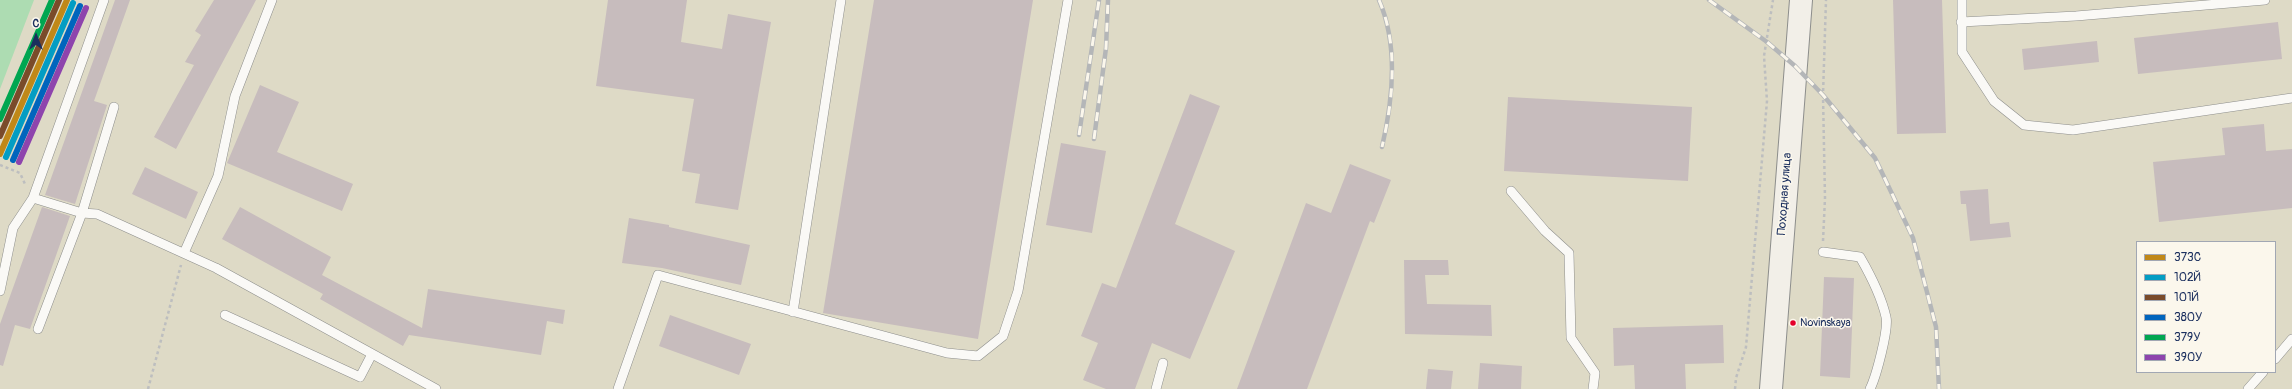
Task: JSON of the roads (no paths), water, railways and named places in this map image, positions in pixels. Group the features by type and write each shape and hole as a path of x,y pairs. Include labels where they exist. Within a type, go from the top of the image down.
{"main road":[{"name":"Походная улица","path":"1771,389 1801,0"}],"lane":[{"path":"0,291 13,228 33,198 104,0"},
{"path":"184,253 218,176 235,96 272,0"},
{"path":"793,312 841,0"},
{"path":"618,389 658,275 948,353 978,356 1003,336 1018,291 1068,0"},
{"path":"1962,0 1962,52 1994,101 2024,126 2073,130 2292,98"},
{"path":"1961,22 2076,16 2266,0"},
{"path":"38,329 82,213 114,107"},
{"path":"1512,191 1545,231 1569,253 1570,338 1595,373 1593,389"},
{"path":"33,198 82,213 97,214 216,268 436,389"},
{"path":"1823,252 1860,257 1874,280 1887,318 1876,375 1870,389"},
{"path":"225,315 360,378 372,354"},
{"path":"2276,358 2292,339"},
{"path":"1156,389 1163,363"},
{"path":"2248,389 2262,373"}],"railway":[{"path":"1079,135 1099,0"},
{"path":"1094,139 1106,48 1108,0"},
{"path":"1379,0 1385,18 1392,54 1389,111 1382,147"},
{"path":"1709,0 1767,42 1795,66 1823,95 1875,158 1913,238 1936,327 1939,389"}],"place":[{"name":"Novinskaya","path":"1793,323"}]}
